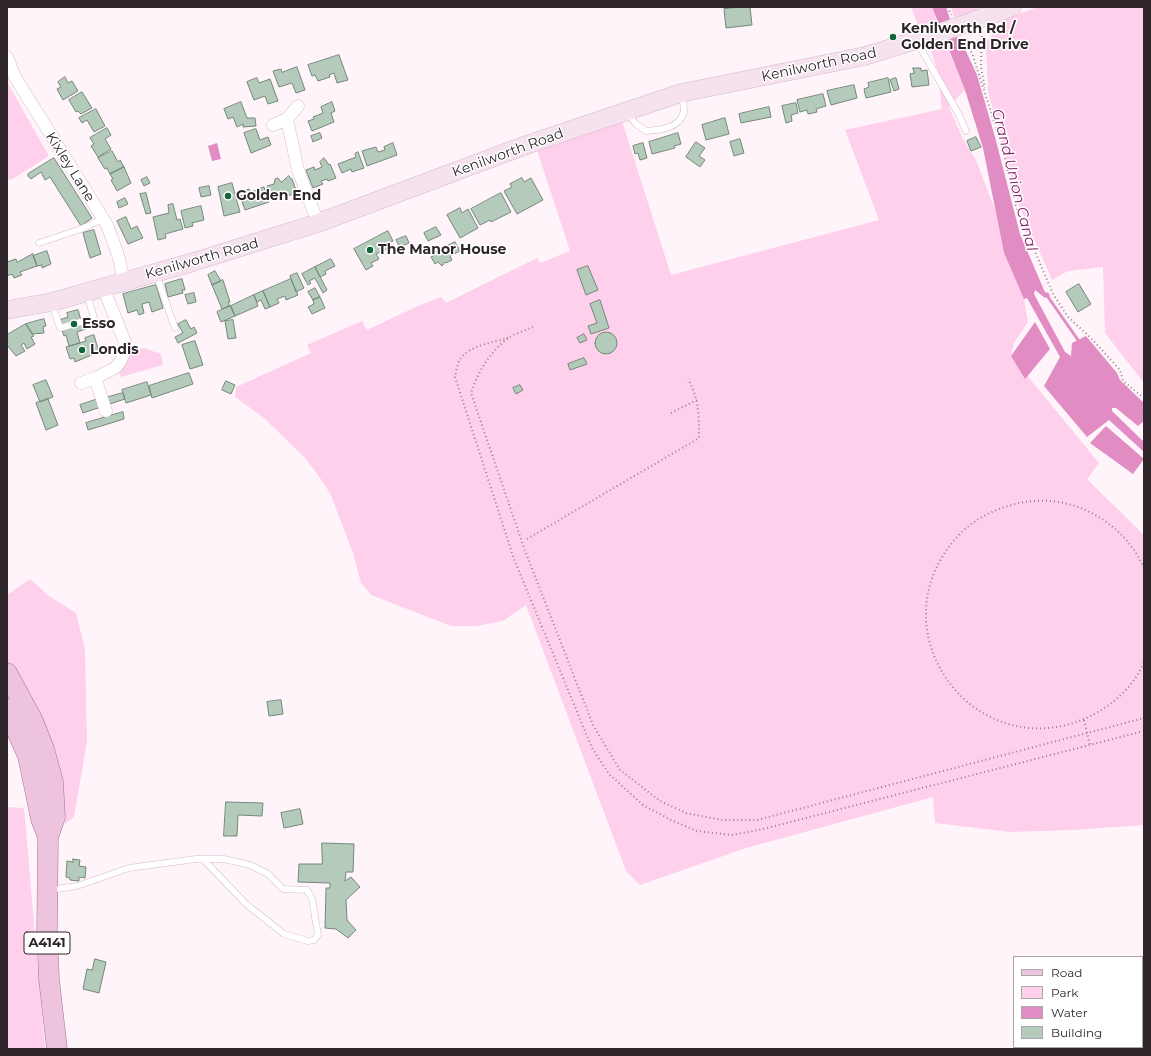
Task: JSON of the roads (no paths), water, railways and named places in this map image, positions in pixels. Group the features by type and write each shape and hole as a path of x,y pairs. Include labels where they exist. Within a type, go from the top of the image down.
{"main road":[{"name":"Kenilworth Road","path":"7,310 52,302 156,273 318,223 529,144 681,93 866,56 936,34 1012,7"},
{"path":"7,324 25,308"},
{"name":"A4141","path":"7,673 32,719 44,749 53,782 55,816 48,837 47,890 49,978 57,1049"},
{"name":"A4141","path":"7,709 28,756 41,819 48,837"}],"street":[{"name":"Kixley Lane","path":"7,58 15,78 113,239 124,281"},
{"path":"273,125 287,119 298,106"},
{"path":"287,119 298,170 318,223"},
{"path":"81,383 115,368 120,362 124,353 126,342 95,290"},
{"path":"95,378 106,411"}],"lane":[{"path":"916,40 958,113 966,131"},
{"path":"625,111 636,124 646,131 670,128 680,119 684,111 681,93"},
{"path":"38,244 81,229 102,219"},
{"path":"156,273 175,328"},
{"path":"52,302 60,328 94,318 95,290"},
{"path":"47,890 77,886 129,868 202,859 224,859 250,865 268,874 282,889 307,890 312,899 318,935 314,940 308,940 284,934 246,904 202,859"}],"water":[{"path":"932,7 946,7 955,34 965,49 977,75 1020,234 1044,290 1046,293 1048,292 1050,296 1045,298 1035,290 1034,294 1065,352 1071,356 1072,343 1086,336 1117,373 1120,380 1144,403 1144,421 1138,426 1116,408 1112,408 1112,411 1144,442 1144,452 1109,420 1087,437 1044,386 1060,357 1027,298 1024,299 1004,253 983,148 965,90"},
{"path":"217,143 221,159 212,161 208,146"},
{"path":"1035,322 1050,349 1025,379 1011,356"},
{"path":"1106,426 1144,459 1133,474 1090,443"}],"waterway":[{"path":"1048,297 1078,340"}],"place":[{"name":"Kenilworth Rd / Golden End Drive","path":"893,37"},
{"name":"Golden End","path":"228,196"},
{"name":"The Manor House","path":"370,250"},
{"name":"Esso","path":"74,324"},
{"name":"Londis","path":"82,350"}],"water label":[{"name":"Grand Union Canal","path":"1014,180"}]}
